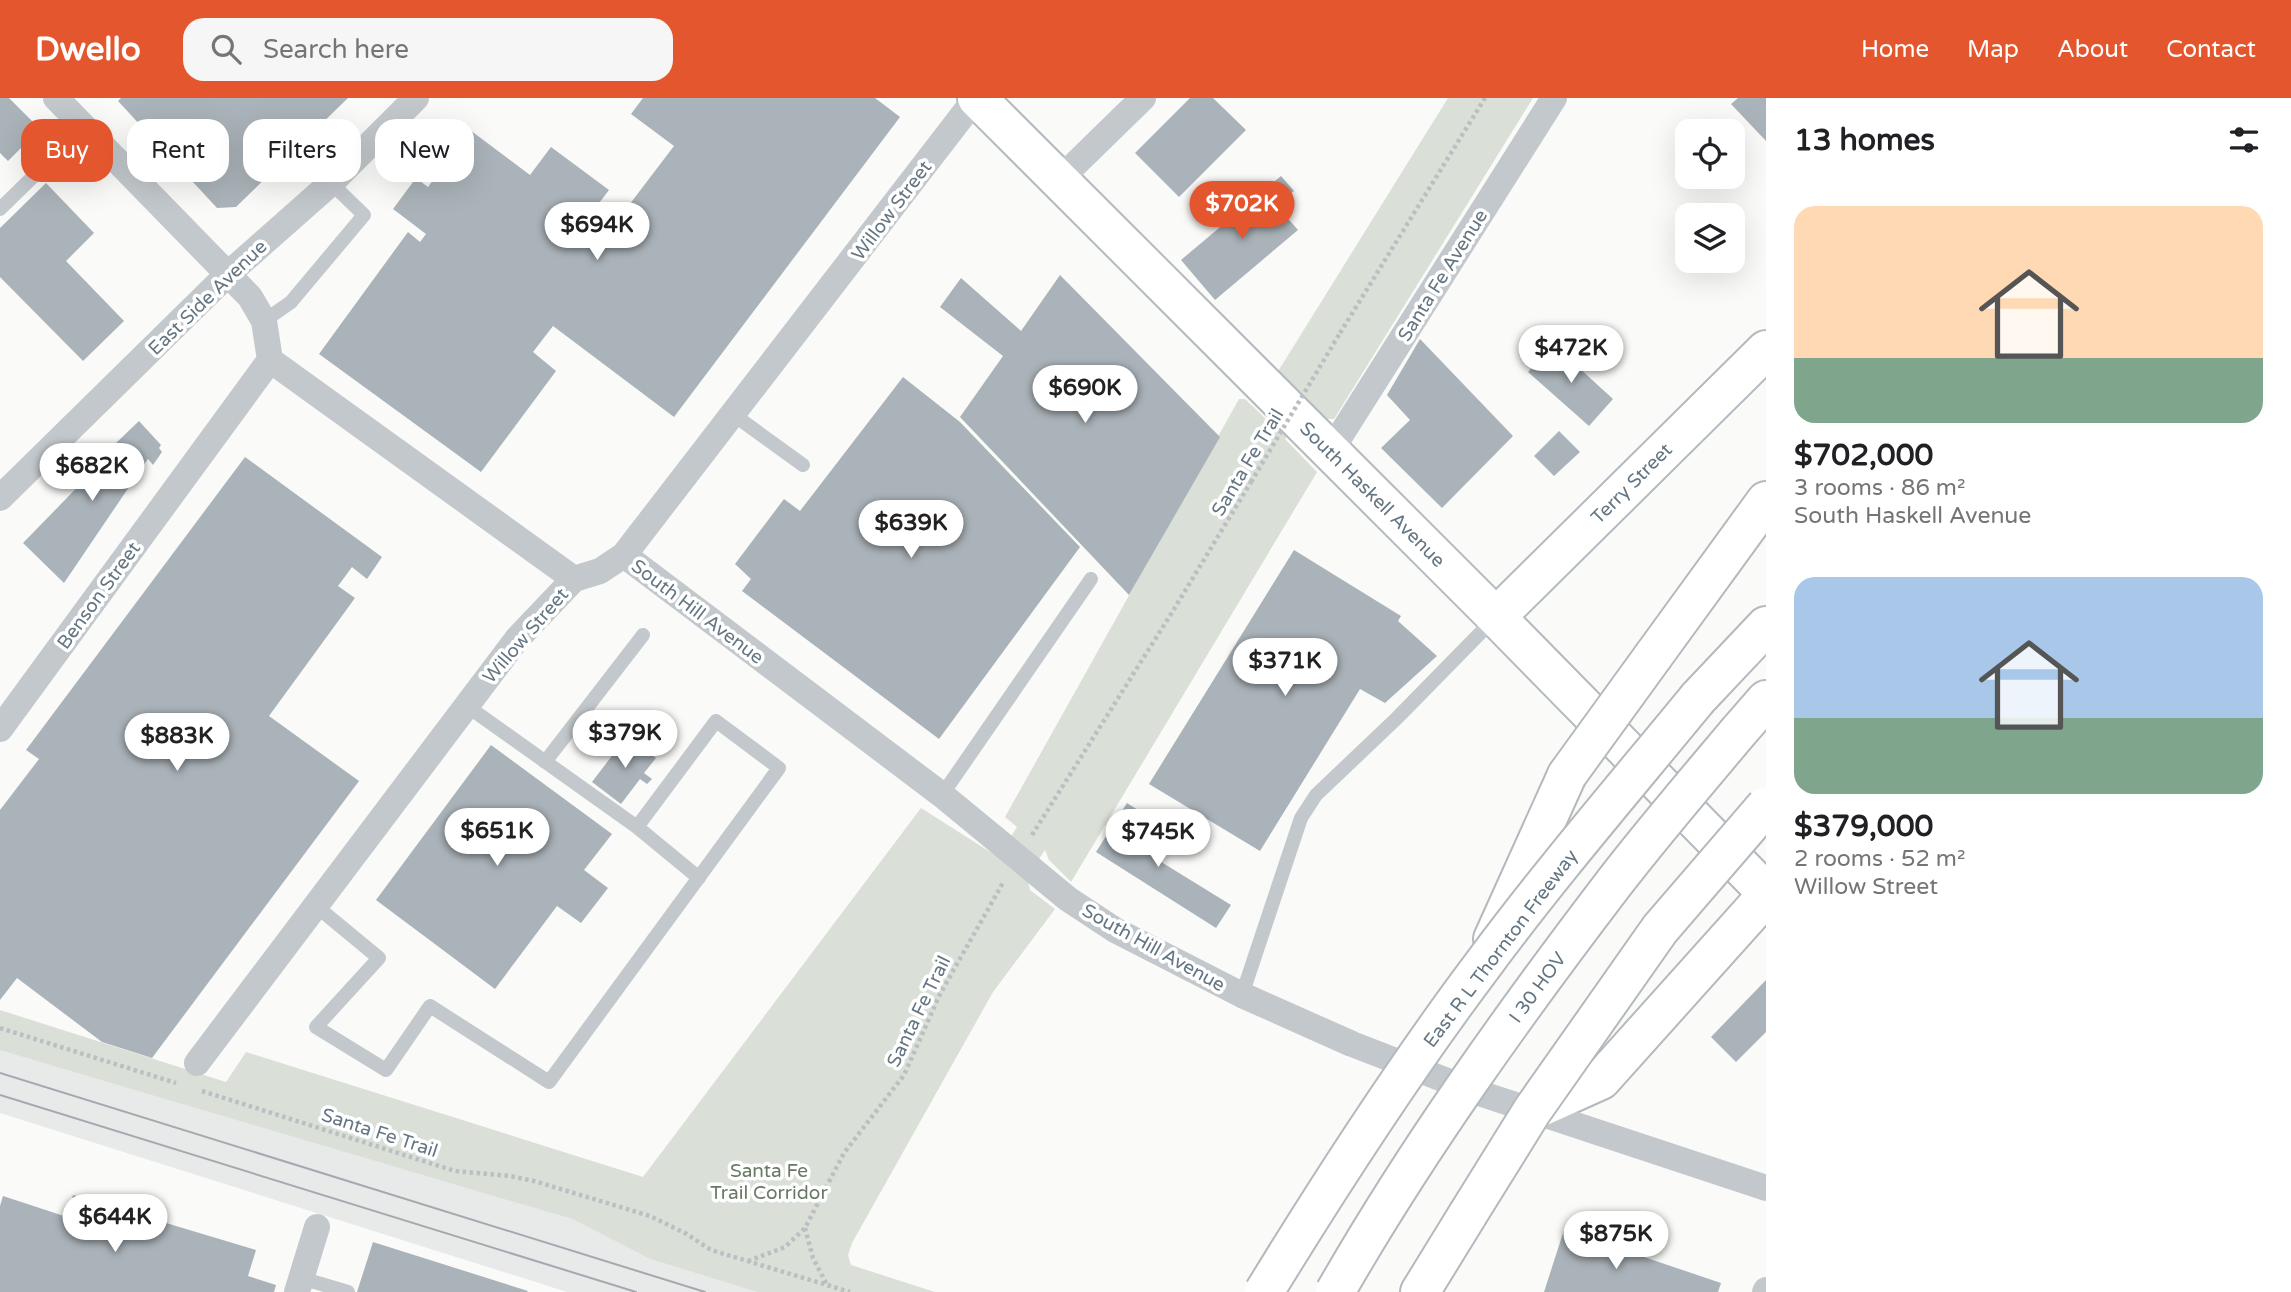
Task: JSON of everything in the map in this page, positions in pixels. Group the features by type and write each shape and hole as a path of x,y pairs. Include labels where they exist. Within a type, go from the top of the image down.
{"main road":[{"name":"South Haskell Avenue","path":"977,98 1496,617 1766,894"},
{"name":"Terry Street","path":"1496,617 1766,350"},
{"path":"1481,967 1567,775 1766,501"},
{"name":"East R L Thornton Freeway","path":"1264,1292 1344,1162 1481,967 1575,847 1698,698 1766,626"},
{"name":"I 30 HOV","path":"1362,1292 1438,1170 1530,1034 1753,738 1766,700"},
{"name":"I 30 HOV","path":"1335,1292 1460,1094 1615,881 1753,738"},
{"path":"1420,1292 1532,1111 1660,929 1766,806"},
{"path":"1532,1111 1601,1080 1766,894"}],"street":[{"path":"56,98 76,119"},
{"name":"East Side Avenue","path":"0,498 228,274 331,183 416,98"},
{"name":"Willow Street","path":"193,1075 517,639 574,579 600,571 624,555 977,98"},
{"path":"1059,180 1143,98"},
{"name":"Santa Fe Avenue","path":"1330,452 1554,98"},
{"path":"113,157 250,296 264,321 270,360 574,579"},
{"name":"Benson Street","path":"0,729 270,360"},
{"name":"South Hill Avenue","path":"624,555 942,794 1068,899 1115,930 1242,995 1352,1044 1476,1091 1766,1188"},
{"path":"299,1285 317,1227"}],"lane":[{"path":"0,209 28,182"},
{"path":"264,321 291,302 364,215 331,183"},
{"path":"734,415 803,466"},
{"path":"942,794 1091,579"},
{"path":"1242,995 1301,818 1316,795 1397,719 1496,617"},
{"path":"545,762 643,635"},
{"path":"467,706 638,827 699,878"},
{"path":"316,906 379,958 316,1027 386,1070 430,1006 549,1082 779,768 716,721 638,827"},
{"path":"299,1285 348,1292"}],"path":[{"name":"Santa Fe Trail","path":"1029,838 1164,626 1485,98"},
{"name":"Santa Fe Trail","path":"748,1261 785,1247 805,1228 844,1153 904,1075 940,994 1007,875"},
{"path":"0,1028 177,1083"},
{"name":"Santa Fe Trail","path":"193,1075 456,1171 534,1181 650,1216 685,1233 711,1250 850,1292"},
{"path":"805,1228 813,1258 827,1285"}],"shaded area":[{"path":"0,1044 572,1219 650,1259 757,1292 567,1292 0,1113"}],"green space":[{"name":"Santa Fe Trail Corridor","path":"1448,98 1533,98 1334,419 1325,419 1308,406 1285,439 1317,472 1071,882 1049,860 1045,850 1027,877 1030,890 1055,909 993,992 852,1243 848,1255 851,1265 935,1292 757,1292 650,1259 572,1219 0,1050 0,1010 226,1082 246,1052 643,1177 921,808 998,857 1017,827 1005,817 1239,399 1245,399 1271,424 1293,390 1277,373"}],"building":[{"path":"0,98 9,98 30,119 21,119 21,148 8,161 0,153"},
{"path":"121,98 348,98 326,119 243,119 243,182 262,182 236,207 217,208 193,182 229,182 229,119 135,119 118,101"},
{"path":"643,98 875,98 900,117 674,417 553,326 533,352 556,371 481,472 319,354 408,232 420,242 426,234 393,209 413,182 421,182 428,187 432,182 474,182 474,133 530,175 551,147 609,190 587,219 607,234 674,146 631,114"},
{"path":"1190,98 1213,98 1246,130 1179,197 1135,153"},
{"path":"1738,98 1766,98 1766,141 1731,104"},
{"path":"1281,176 1294,191 1276,205 1298,230 1215,300 1181,260"},
{"path":"46,183 94,233 66,261 124,321 83,361 0,277 0,228"},
{"path":"1060,275 1220,437 1129,595 960,417 1003,356 940,307 961,278 1021,331"},
{"path":"1420,339 1513,436 1442,508 1381,448 1410,420 1387,395"},
{"path":"1553,344 1613,399 1589,426 1528,372"},
{"path":"903,377 960,422 1080,547 939,739 742,591 751,579 735,564 784,499 800,511"},
{"path":"139,421 161,445 159,448 162,452 153,465 148,459 64,583 23,543 97,467 93,465"},
{"path":"1559,431 1580,452 1554,476 1534,456"},
{"path":"245,457 382,557 367,579 352,567 338,586 355,598 269,716 359,781 152,1058 102,1042 17,978 0,1000 0,810 39,759 26,750"},
{"path":"1294,550 1401,616 1398,621 1437,656 1385,703 1360,689 1260,851 1149,784"},
{"path":"627,736 656,758 644,773 652,779 647,784 640,779 621,804 592,782"},
{"path":"491,745 612,834 584,870 608,888 581,923 557,906 495,989 376,900"},
{"path":"1127,803 1149,817 1132,844 1231,905 1216,928 1096,852"},
{"path":"1766,980 1766,1032 1736,1062 1711,1037"},
{"path":"73,1195 256,1250 248,1276 276,1285 274,1292 0,1292 0,1206 3,1196 67,1217"},
{"path":"1564,1230 1721,1283 1718,1292 1544,1292"},
{"path":"373,1242 528,1291 357,1292"}],"tram line":[{"path":"0,1073 705,1292"},
{"path":"0,1095 636,1292"}]}
